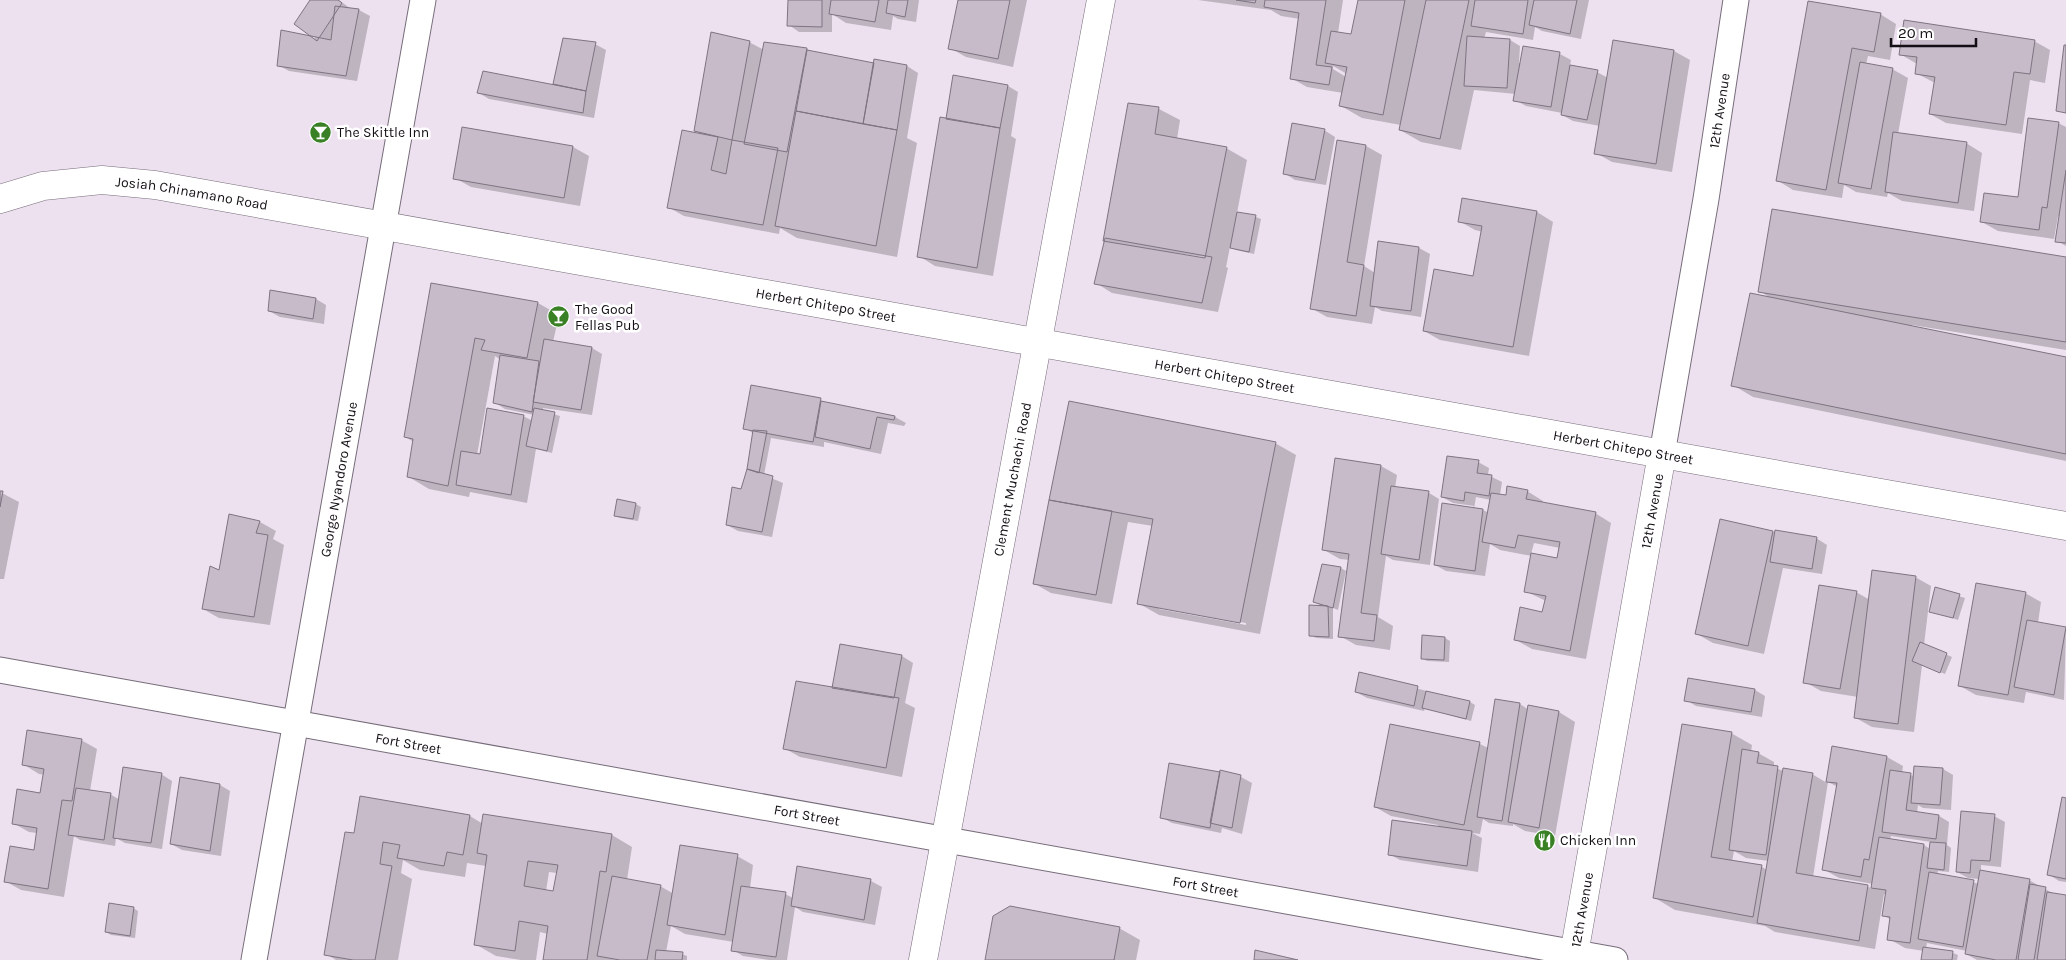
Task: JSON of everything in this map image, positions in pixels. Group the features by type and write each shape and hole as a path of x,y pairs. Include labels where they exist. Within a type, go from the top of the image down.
{"street":[{"name":"George Nyandoro Avenue","path":"254,960 423,0"},
{"name":"Clement Muchachi Road","path":"923,960 1101,0"},
{"name":"12th Avenue","path":"1573,956 1706,199 1736,0"},
{"name":"Josiah Chinamano Road","path":"0,199 43,186 102,180 155,185 383,226"},
{"name":"Herbert Chitepo Street","path":"383,226 2066,526"},
{"name":"Fort Street","path":"0,670 945,840 1573,956 1615,960"}],"building":[{"path":"310,0 338,0 342,3 317,41 294,24"},
{"path":"788,0 822,0 822,27 787,26"},
{"path":"831,0 879,0 875,22 829,14"},
{"path":"888,0 908,0 905,17 886,13"},
{"path":"958,0 1010,0 998,59 948,49"},
{"path":"1236,0 1256,0 1255,3"},
{"path":"1265,0 1326,0 1316,65 1332,67 1329,85 1290,79 1299,13 1264,7"},
{"path":"1358,0 1405,0 1383,115 1339,106 1347,67 1325,63 1331,31 1351,34"},
{"path":"1426,0 1469,0 1440,139 1399,130"},
{"path":"1475,0 1528,0 1523,34 1471,26"},
{"path":"1534,0 1577,0 1570,34 1529,25"},
{"path":"1808,1 1881,13 1874,52 1852,48 1826,190 1776,181"},
{"path":"335,6 359,9 346,76 277,66 281,30 331,40"},
{"path":"1904,20 2035,40 2030,74 2014,72 2006,125 1929,114 1935,77 1915,74 1917,57 1899,55"},
{"path":"711,32 750,41 732,140 694,131"},
{"path":"1467,36 1510,39 1507,88 1464,86"},
{"path":"563,38 596,42 586,91 553,84"},
{"path":"1613,40 1674,50 1656,164 1594,154"},
{"path":"764,42 807,48 787,152 744,144"},
{"path":"2064,45 2066,45 2066,113 2056,111"},
{"path":"1523,46 1560,52 1551,107 1513,101"},
{"path":"807,50 874,63 863,124 796,111"},
{"path":"874,59 907,65 897,130 863,124"},
{"path":"1860,62 1893,68 1871,189 1838,183"},
{"path":"1570,65 1598,70 1587,120 1561,115"},
{"path":"483,71 586,91 583,113 477,93"},
{"path":"953,75 1008,85 1000,128 946,119"},
{"path":"1128,103 1159,107 1155,134 1227,147 1205,258 1103,241"},
{"path":"796,111 897,130 876,246 775,226"},
{"path":"940,117 1000,128 977,268 917,257"},
{"path":"2028,118 2059,122 2047,208 2042,207 2039,230 1980,222 1984,193 2018,197"},
{"path":"1292,123 1325,129 1315,180 1283,174"},
{"path":"462,127 573,146 564,198 453,179"},
{"path":"682,130 718,137 711,170 726,174 732,140 778,148 763,225 667,208"},
{"path":"1893,132 1967,142 1958,203 1885,192"},
{"path":"1337,140 1366,145 1347,262 1364,265 1356,316 1310,309"},
{"path":"2066,170 2066,243 2055,242"},
{"path":"1462,198 1537,211 1513,347 1423,331 1434,269 1473,276 1482,226 1458,222"},
{"path":"1772,209 2066,257 2066,342 1758,292"},
{"path":"1237,212 1256,215 1249,252 1230,248"},
{"path":"1105,238 1212,257 1202,303 1094,284"},
{"path":"1378,241 1419,247 1411,311 1370,306"},
{"path":"431,283 538,302 527,358 481,350 485,340 475,338 448,486 407,477 413,439 404,437"},
{"path":"270,290 316,298 313,319 268,311"},
{"path":"1750,293 2066,357 2066,454 1731,386"},
{"path":"544,339 592,347 581,410 533,402"},
{"path":"500,355 539,361 532,412 493,403"},
{"path":"751,385 821,398 813,442 743,429"},
{"path":"821,401 895,416 894,420 877,417 870,449 815,437"},
{"path":"1069,401 1276,442 1240,623 1137,604 1153,519 1049,500"},
{"path":"487,408 524,415 511,495 456,485 461,451 480,454"},
{"path":"534,408 555,412 547,451 526,446"},
{"path":"753,430 767,431 759,473 747,469"},
{"path":"1447,456 1479,460 1477,473 1492,475 1489,496 1465,492 1464,501 1441,497"},
{"path":"1335,458 1381,465 1361,613 1377,615 1374,641 1338,637 1349,554 1322,550"},
{"path":"747,469 773,476 762,532 726,525 732,487 741,489"},
{"path":"1391,486 1429,491 1419,560 1381,554"},
{"path":"1507,486 1528,490 1526,499 1596,512 1570,651 1514,640 1520,607 1542,612 1546,596 1524,592 1531,553 1557,558 1560,542 1518,535 1515,548 1482,542 1491,493 1506,495"},
{"path":"0,491 3,491 0,507"},
{"path":"617,499 636,503 633,519 614,516"},
{"path":"1049,500 1112,511 1096,595 1033,584"},
{"path":"1442,503 1483,509 1475,571 1434,565"},
{"path":"229,514 260,521 256,533 268,535 254,617 202,609 210,566 219,570"},
{"path":"1720,519 1773,531 1748,646 1695,634"},
{"path":"1775,530 1817,537 1812,569 1770,562"},
{"path":"1322,564 1341,567 1333,608 1313,602"},
{"path":"1872,570 1916,576 1898,724 1854,718"},
{"path":"1976,583 2026,592 2008,695 1958,686"},
{"path":"1819,585 1857,591 1840,689 1803,683"},
{"path":"1935,587 1960,594 1953,618 1929,612"},
{"path":"1309,605 1328,606 1329,637 1309,636"},
{"path":"2027,620 2066,627 2054,695 2014,687"},
{"path":"1422,635 1445,637 1444,660 1421,659"},
{"path":"1920,642 1947,653 1940,673 1912,661"},
{"path":"840,644 902,655 894,698 832,688"},
{"path":"1359,672 1418,686 1414,706 1355,692"},
{"path":"1688,678 1755,689 1751,712 1684,701"},
{"path":"796,681 899,698 886,768 783,749"},
{"path":"1426,691 1470,701 1466,719 1422,708"},
{"path":"1495,699 1520,703 1502,821 1477,817"},
{"path":"1528,705 1559,711 1539,828 1508,822"},
{"path":"1390,724 1480,742 1464,825 1374,807"},
{"path":"1682,724 1732,732 1711,857 1762,865 1753,917 1653,898"},
{"path":"27,730 82,739 72,801 62,800 48,889 4,882 10,846 34,850 37,828 12,824 17,789 40,793 44,769 22,765"},
{"path":"1832,746 1887,756 1869,860 1864,859 1861,877 1822,870 1837,783 1826,782"},
{"path":"1742,749 1759,752 1757,763 1778,766 1766,855 1729,850"},
{"path":"1169,763 1220,772 1210,828 1160,818"},
{"path":"1914,766 1943,768 1940,805 1911,803"},
{"path":"123,767 162,773 151,843 113,838"},
{"path":"1783,768 1813,773 1796,873 1868,885 1859,941 1757,923"},
{"path":"1220,770 1241,775 1232,828 1210,823"},
{"path":"1890,770 1911,773 1906,810 1939,815 1936,839 1882,832"},
{"path":"180,777 220,784 210,851 170,844"},
{"path":"76,788 111,793 104,840 68,835"},
{"path":"360,796 470,815 463,855 447,852 444,866 397,858 400,845 383,842 380,864 392,866 375,960 353,960 324,955 345,832 354,833"},
{"path":"2062,797 2066,798 2066,879 2047,875"},
{"path":"1961,811 1995,814 1990,861 1971,860 1970,873 1956,872"},
{"path":"483,814 612,834 606,872 600,871 587,960 543,960 548,926 519,921 515,951 474,945 487,855 477,853","holes":["528,861 558,865 553,891 524,886"]},
{"path":"1392,820 1472,831 1467,866 1388,855"},
{"path":"1879,837 1924,844 1910,943 1887,940 1890,917 1882,916 1886,890 1871,888"},
{"path":"1930,842 1946,843 1944,870 1927,868"},
{"path":"680,845 738,854 725,935 667,925"},
{"path":"797,866 871,879 864,920 791,906"},
{"path":"1980,870 2030,879 2016,960 1996,960 1965,954"},
{"path":"1929,872 1974,880 1963,947 1918,939"},
{"path":"612,876 661,885 647,960 620,960 597,956"},
{"path":"2030,884 2046,887 2034,960 2018,960"},
{"path":"741,886 786,892 776,957 731,951"},
{"path":"2047,892 2066,895 2066,960 2037,960"},
{"path":"109,903 134,907 130,936 105,932"},
{"path":"1010,906 1120,927 1114,960 985,960 993,916"},
{"path":"1923,947 1953,951 1952,960 1921,960"},
{"path":"656,950 683,952 682,960 655,960"},
{"path":"1255,950 1298,960 1254,960"}],"place":[{"name":"The Skittle Inn","path":"321,132"},
{"name":"The Good Fellas Pub","path":"559,317"},
{"name":"Chicken Inn","path":"1544,840"}]}
